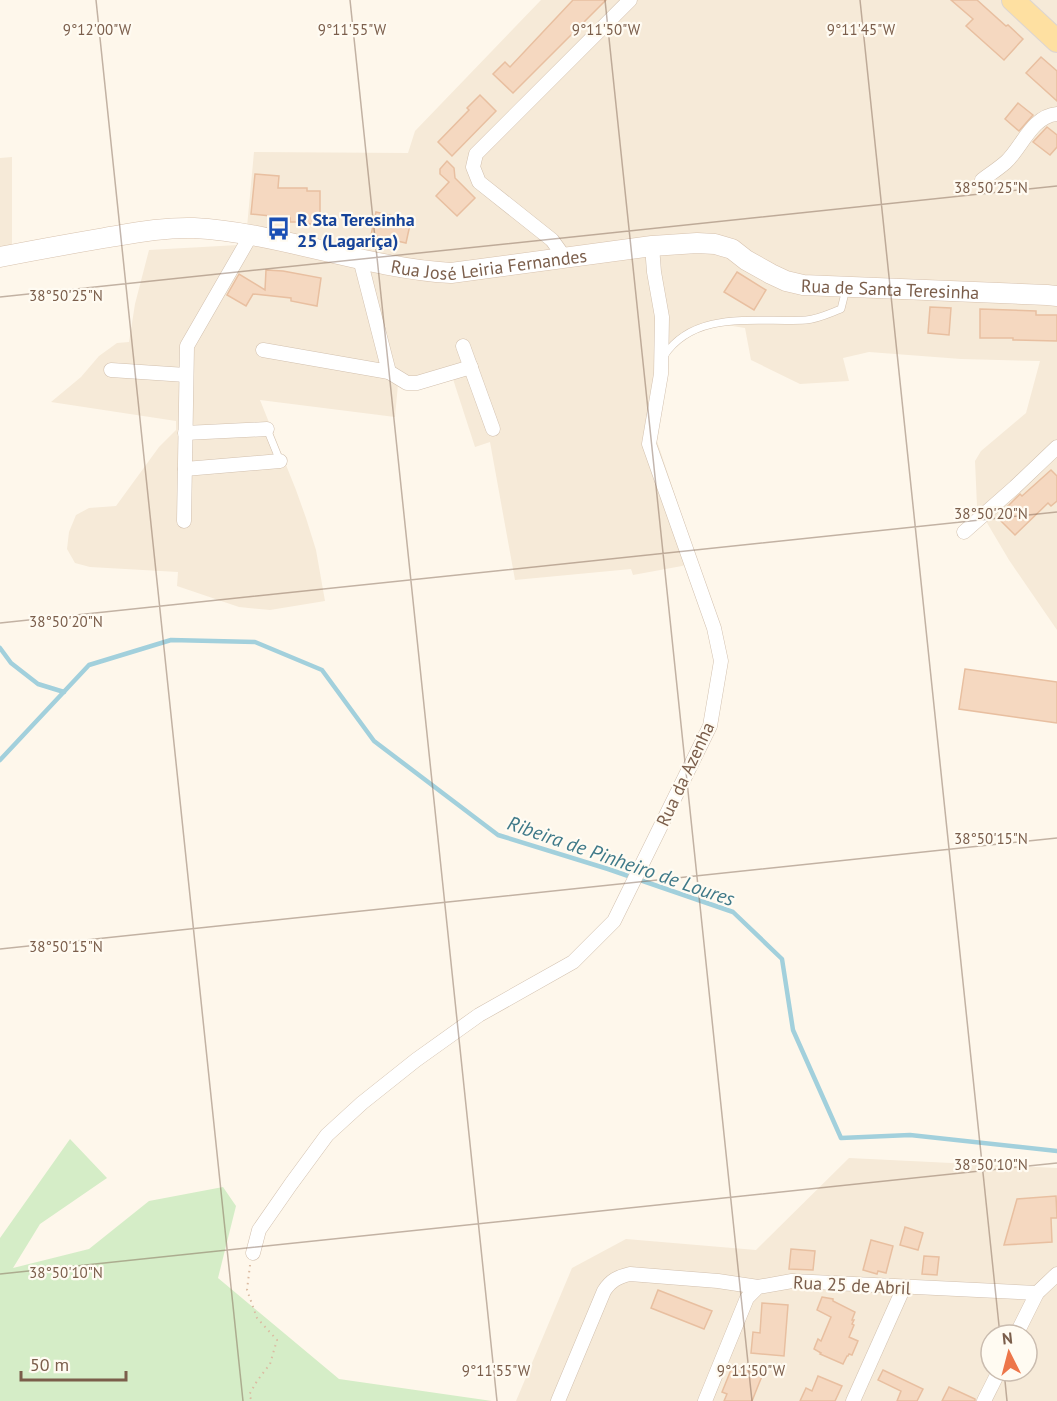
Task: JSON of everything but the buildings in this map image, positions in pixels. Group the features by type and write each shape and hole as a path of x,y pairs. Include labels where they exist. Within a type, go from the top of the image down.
{"main road":[{"path":"1013,0 1057,41"},
{"name":"Rua José Leiria Fernandes","path":"0,257 170,228 196,228 251,235 384,265 451,273 652,246 697,243 715,244 732,249"},
{"name":"Rua de Santa Teresinha","path":"732,249 786,281 803,285 1057,296"}],"street":[{"path":"565,258 552,240 479,182 473,167 474,160 476,154 630,0"},
{"path":"982,180 1006,162 1038,122 1049,115 1057,114"},
{"path":"184,521 187,346 251,235"},
{"name":"Rua da Azenha","path":"253,1253 259,1230 327,1135 362,1103 416,1060 479,1015 573,962 614,921 710,726 721,661 714,628 649,444 661,374 662,317 652,246"},
{"path":"360,259 389,372"},
{"path":"463,346 493,429"},
{"path":"263,350 389,372 407,383 417,384 471,368"},
{"path":"111,370 186,375"},
{"path":"185,433 267,429"},
{"path":"964,532 1057,447"},
{"path":"185,469 280,461"},
{"name":"Rua 25 de Abril","path":"558,1401 604,1291 610,1281 619,1276 630,1274 718,1281 758,1287 792,1281 1037,1293"},
{"path":"1022,1323 1037,1293 1057,1274"},
{"path":"705,1401 747,1298 758,1287"},
{"path":"853,1401 904,1287"},
{"path":"984,1401 993,1383"}],"lane":[{"path":"661,360 670,346 684,335 700,327 721,322 809,320 842,309 846,287"},
{"path":"267,429 280,461"}],"path":[{"path":"252,1401 249,1395 270,1364 277,1340 257,1318 247,1290 253,1253"}],"shaded area":[{"path":"541,0 1057,0 1057,630 1009,560 977,506 975,461 981,451 1026,413 1040,361 961,359 869,352 843,358 849,381 800,384 751,360 745,328 720,324 687,336 668,353 656,438 697,561 633,575 631,569 515,580 490,442 475,447 452,376 398,384 395,417 260,400 306,518 316,550 325,601 270,610 239,607 177,586 178,572 90,567 75,563 67,549 69,532 76,515 89,508 116,506 159,447 176,430 176,421 51,402 81,377 99,356 117,343 129,342 135,304 149,250 238,245 247,227 254,152 408,153 415,131"},
{"path":"12,157 12,250 0,252 0,158"},
{"path":"849,1158 1057,1168 1057,1401 516,1401 572,1268 626,1239 756,1250"}],"green space":[{"path":"70,1139 107,1178 40,1224 13,1268 89,1249 149,1201 223,1187 236,1206 218,1278 339,1379 492,1401 0,1401 0,1238"}],"waterway":[{"name":"Ribeira de Pinheiro de Loures","path":"0,760 89,665 171,640 255,642 322,670 374,741 498,835 608,869 733,912 782,959 793,1030 841,1138 910,1135 1057,1151"},
{"path":"0,648 11,663 38,684 64,692"}],"place":[{"name":"R Sta Teresinha 25 (Lagariça)","path":"279,229"}]}
